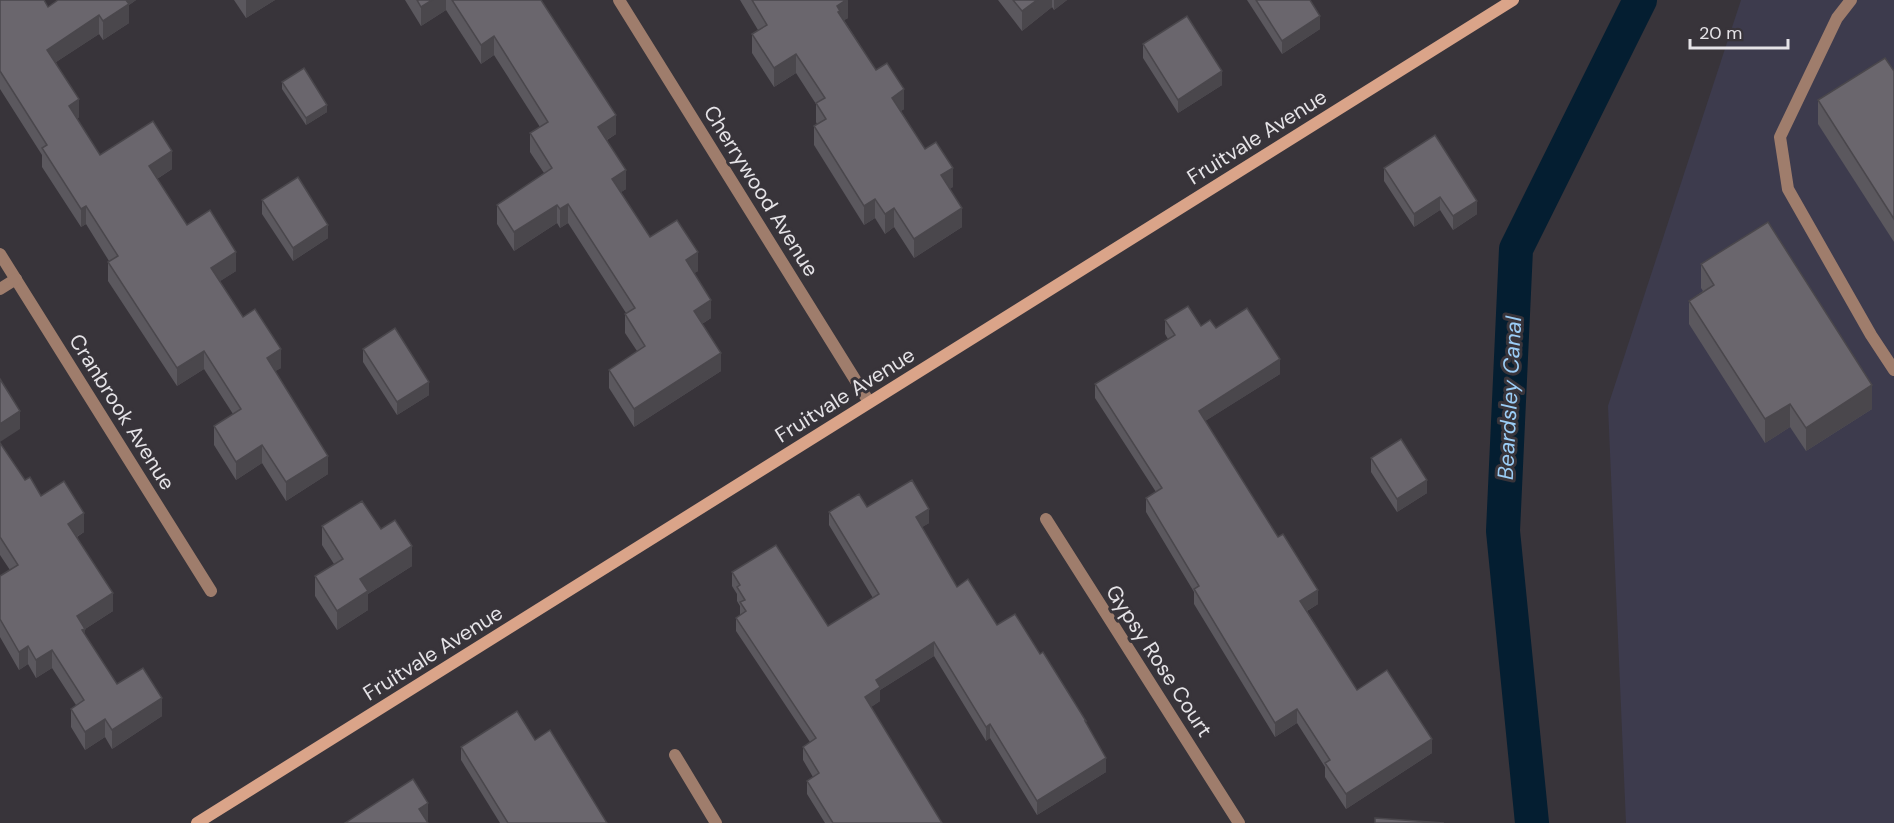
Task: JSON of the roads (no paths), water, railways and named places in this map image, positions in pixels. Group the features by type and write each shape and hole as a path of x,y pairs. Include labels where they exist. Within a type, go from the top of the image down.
{"main road":[{"name":"Fruitvale Avenue","path":"197,823 215,818 869,402 1513,0"}],"street":[{"name":"Cherrywood Avenue","path":"619,0 869,402"},
{"path":"1851,0 1837,18 1780,137 1788,189 1871,335 1894,370"},
{"name":"Cranbrook Avenue","path":"0,254 211,591"},
{"path":"0,289 16,279"},
{"name":"Gypsy Rose Court","path":"1046,519 1239,823"},
{"path":"675,755 717,823"}],"waterway":[{"name":"Beardsley Canal","path":"1532,823 1503,531 1516,249 1640,0"}]}
